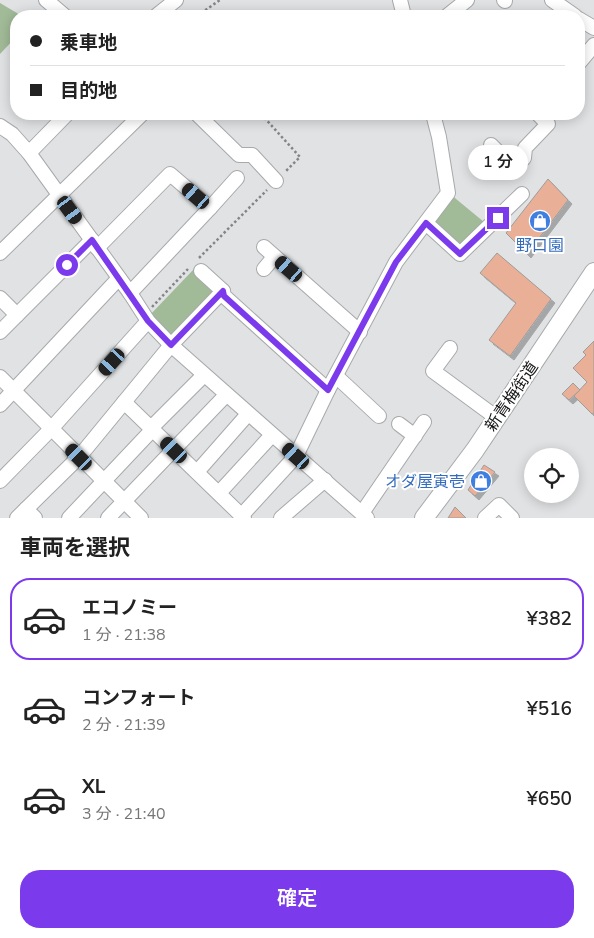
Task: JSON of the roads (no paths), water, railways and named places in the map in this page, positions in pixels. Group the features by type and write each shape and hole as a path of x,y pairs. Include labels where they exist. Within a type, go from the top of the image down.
{"main road":[{"name":"新青梅街道","path":"424,518 440,500 497,418 594,272"}],"street":[{"path":"46,0 58,10"},
{"path":"164,10 176,0"},
{"path":"552,0 566,10"},
{"path":"585,56 594,45"},
{"path":"29,153 61,120"},
{"path":"0,253 136,120"},
{"path":"203,120 239,155 252,155 276,181"},
{"path":"124,402 243,517 296,456 328,390 396,262 448,193 435,120"},
{"path":"491,145 514,168 524,158 525,148 548,124 544,120"},
{"path":"0,126 12,134 29,153 146,318 171,345 365,516 424,422"},
{"path":"0,332 170,174 210,208"},
{"path":"130,293 237,178"},
{"path":"426,223 460,254 522,194"},
{"path":"264,247 360,332"},
{"path":"264,269 274,257"},
{"path":"200,271 223,291 224,296 328,390"},
{"path":"0,404 119,278"},
{"path":"26,515 79,457 171,345 223,291"},
{"path":"0,298 17,315"},
{"path":"0,482 51,429 146,318"},
{"path":"450,348 433,371 497,418"},
{"path":"69,518 204,375"},
{"path":"336,376 379,416"},
{"path":"0,377 141,518"},
{"path":"108,518 226,395"},
{"path":"197,472 248,414"},
{"path":"399,424 414,436"},
{"path":"219,493 272,435"},
{"path":"280,518 325,480"},
{"path":"485,518 499,505 512,518"}],"place":[{"name":"野口園","path":"540,221"},
{"name":"オダ屋寅壱","path":"481,481"}]}
